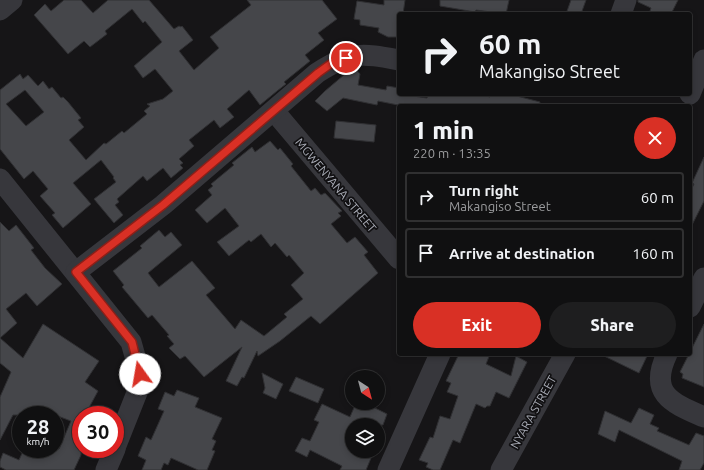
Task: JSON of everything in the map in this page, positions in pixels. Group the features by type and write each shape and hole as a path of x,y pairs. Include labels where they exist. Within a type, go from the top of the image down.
{"street":[{"path":"0,10 12,0"},
{"path":"622,12 626,0"},
{"path":"76,272 163,205 318,73 336,60 355,55 369,54 397,60"},
{"path":"692,89 704,60"},
{"name":"MGWENYANA STREET","path":"274,111 397,257"},
{"path":"0,179 132,342 138,361 140,374 139,391 124,427"},
{"path":"692,303 704,278"},
{"path":"388,470 439,356"},
{"name":"NYARA STREET","path":"502,470 564,356"},
{"path":"666,356 660,371 662,390 666,397 676,405 704,418"},
{"path":"106,470 111,458"}],"building":[{"path":"64,0 81,0 93,13 108,0 149,0 174,29 182,26 193,40 179,51 194,70 219,48 210,37 251,5 247,0 322,0 337,19 318,33 324,40 305,55 310,61 284,82 286,84 260,105 249,90 227,109 234,117 220,128 214,120 189,140 194,146 179,159 183,163 180,165 183,168 171,178 163,168 147,181 143,176 117,199 119,202 115,205 123,215 114,223 94,199 116,182 101,160 73,183 91,204 63,228 52,215 55,213 40,196 48,189 33,171 24,179 0,149 0,90 20,74 23,79 28,75 38,86 43,81 49,89 52,87 61,98 63,97 68,102 81,118 78,120 84,127 69,140 86,160 104,143 106,144 122,131 124,133 147,114 144,111 150,106 147,104 163,99 173,91 155,69 143,78 134,66 162,42 145,21 143,23 132,9 105,31 107,34 90,47 84,41 68,54 34,15 45,4 51,11","holes":["25,90 44,112 26,126 6,104"]},
{"path":"384,0 405,0 403,12 397,12 397,37 388,37 378,32 379,28 360,25 360,20 354,19 357,1 384,5"},
{"path":"440,0 509,0 506,12 476,10 475,12 440,6"},
{"path":"571,0 586,0 582,12 567,12"},
{"path":"638,0 678,0 672,12 650,12 651,8 638,2"},
{"path":"355,68 360,74 358,85 386,90 387,86 397,88 397,96 427,98 428,96 517,96 540,102 540,104 397,105 378,101 377,105 343,98 327,111 315,101 351,69"},
{"path":"336,121 376,125 374,142 334,138"},
{"path":"270,141 278,150 280,148 293,164 291,166 311,191 315,188 321,195 325,193 342,211 338,213 341,216 331,224 347,243 355,237 368,252 364,255 378,273 320,324 311,316 280,341 258,356 257,351 244,378 242,377 237,386 226,381 242,347 204,377 185,356 180,359 169,348 174,344 167,336 169,335 152,315 148,318 122,287 124,285 113,271 142,248 140,246 159,230 165,237 171,232 182,245 148,273 159,287 192,261 215,288 206,295 235,329 241,320 264,336 287,317 284,314 303,299 291,285 304,273 289,255 287,257 275,243 271,247 261,234 251,242 249,240 229,256 217,242 239,226 225,208 207,223 195,210 212,195 208,190 213,186 211,184 234,165 232,163 252,147 255,152"},
{"path":"704,157 704,201 692,225 692,188 694,184 692,183"},
{"path":"0,222 9,231 16,225 34,248 31,250 45,268 62,284 37,306 26,293 6,309 17,323 0,338"},
{"path":"43,324 99,361 85,382 98,391 90,406 72,406 72,458 80,458 74,470 6,470 0,467 0,461 3,453 19,460 20,458 64,458 64,437 71,421 64,418 64,406 12,406 12,417 0,440 0,397 11,372 0,363 0,338 23,358"},
{"path":"704,324 704,387 682,378 683,374 680,372 688,356 692,356 692,348"},
{"path":"458,356 489,356 486,364 511,376 516,356 527,362 509,398 496,392 490,406 485,408 476,404 460,443 453,440 440,470 433,470 426,467 428,463 419,460 430,437 433,438 440,416 450,419 458,396 447,392 451,383 446,381"},
{"path":"604,356 647,356 639,373"},
{"path":"262,373 283,384 276,399 263,393 265,388"},
{"path":"296,377 324,389 318,403 289,391"},
{"path":"177,390 199,398 195,407 222,418 212,439 216,441 212,450 215,451 207,470 198,470 171,458 168,465 164,463 161,470 142,470 146,460 138,456 146,437 151,440 164,411 158,409 165,392 174,396"},
{"path":"322,404 350,417 353,410 379,410 387,414 385,420 385,418 345,418 345,458 371,458 366,470 340,470 342,466 310,450 307,457 295,451 302,438 310,441 319,422 314,420"},
{"path":"639,408 654,415 650,424 659,428 657,431 689,445 696,433 704,436 704,463 700,470 679,470 682,461 619,430 615,442 598,434 605,411 631,423"}],"route":[{"path":"140,374 137,357 132,342 76,272 163,205 318,73 336,60 346,58"}]}
